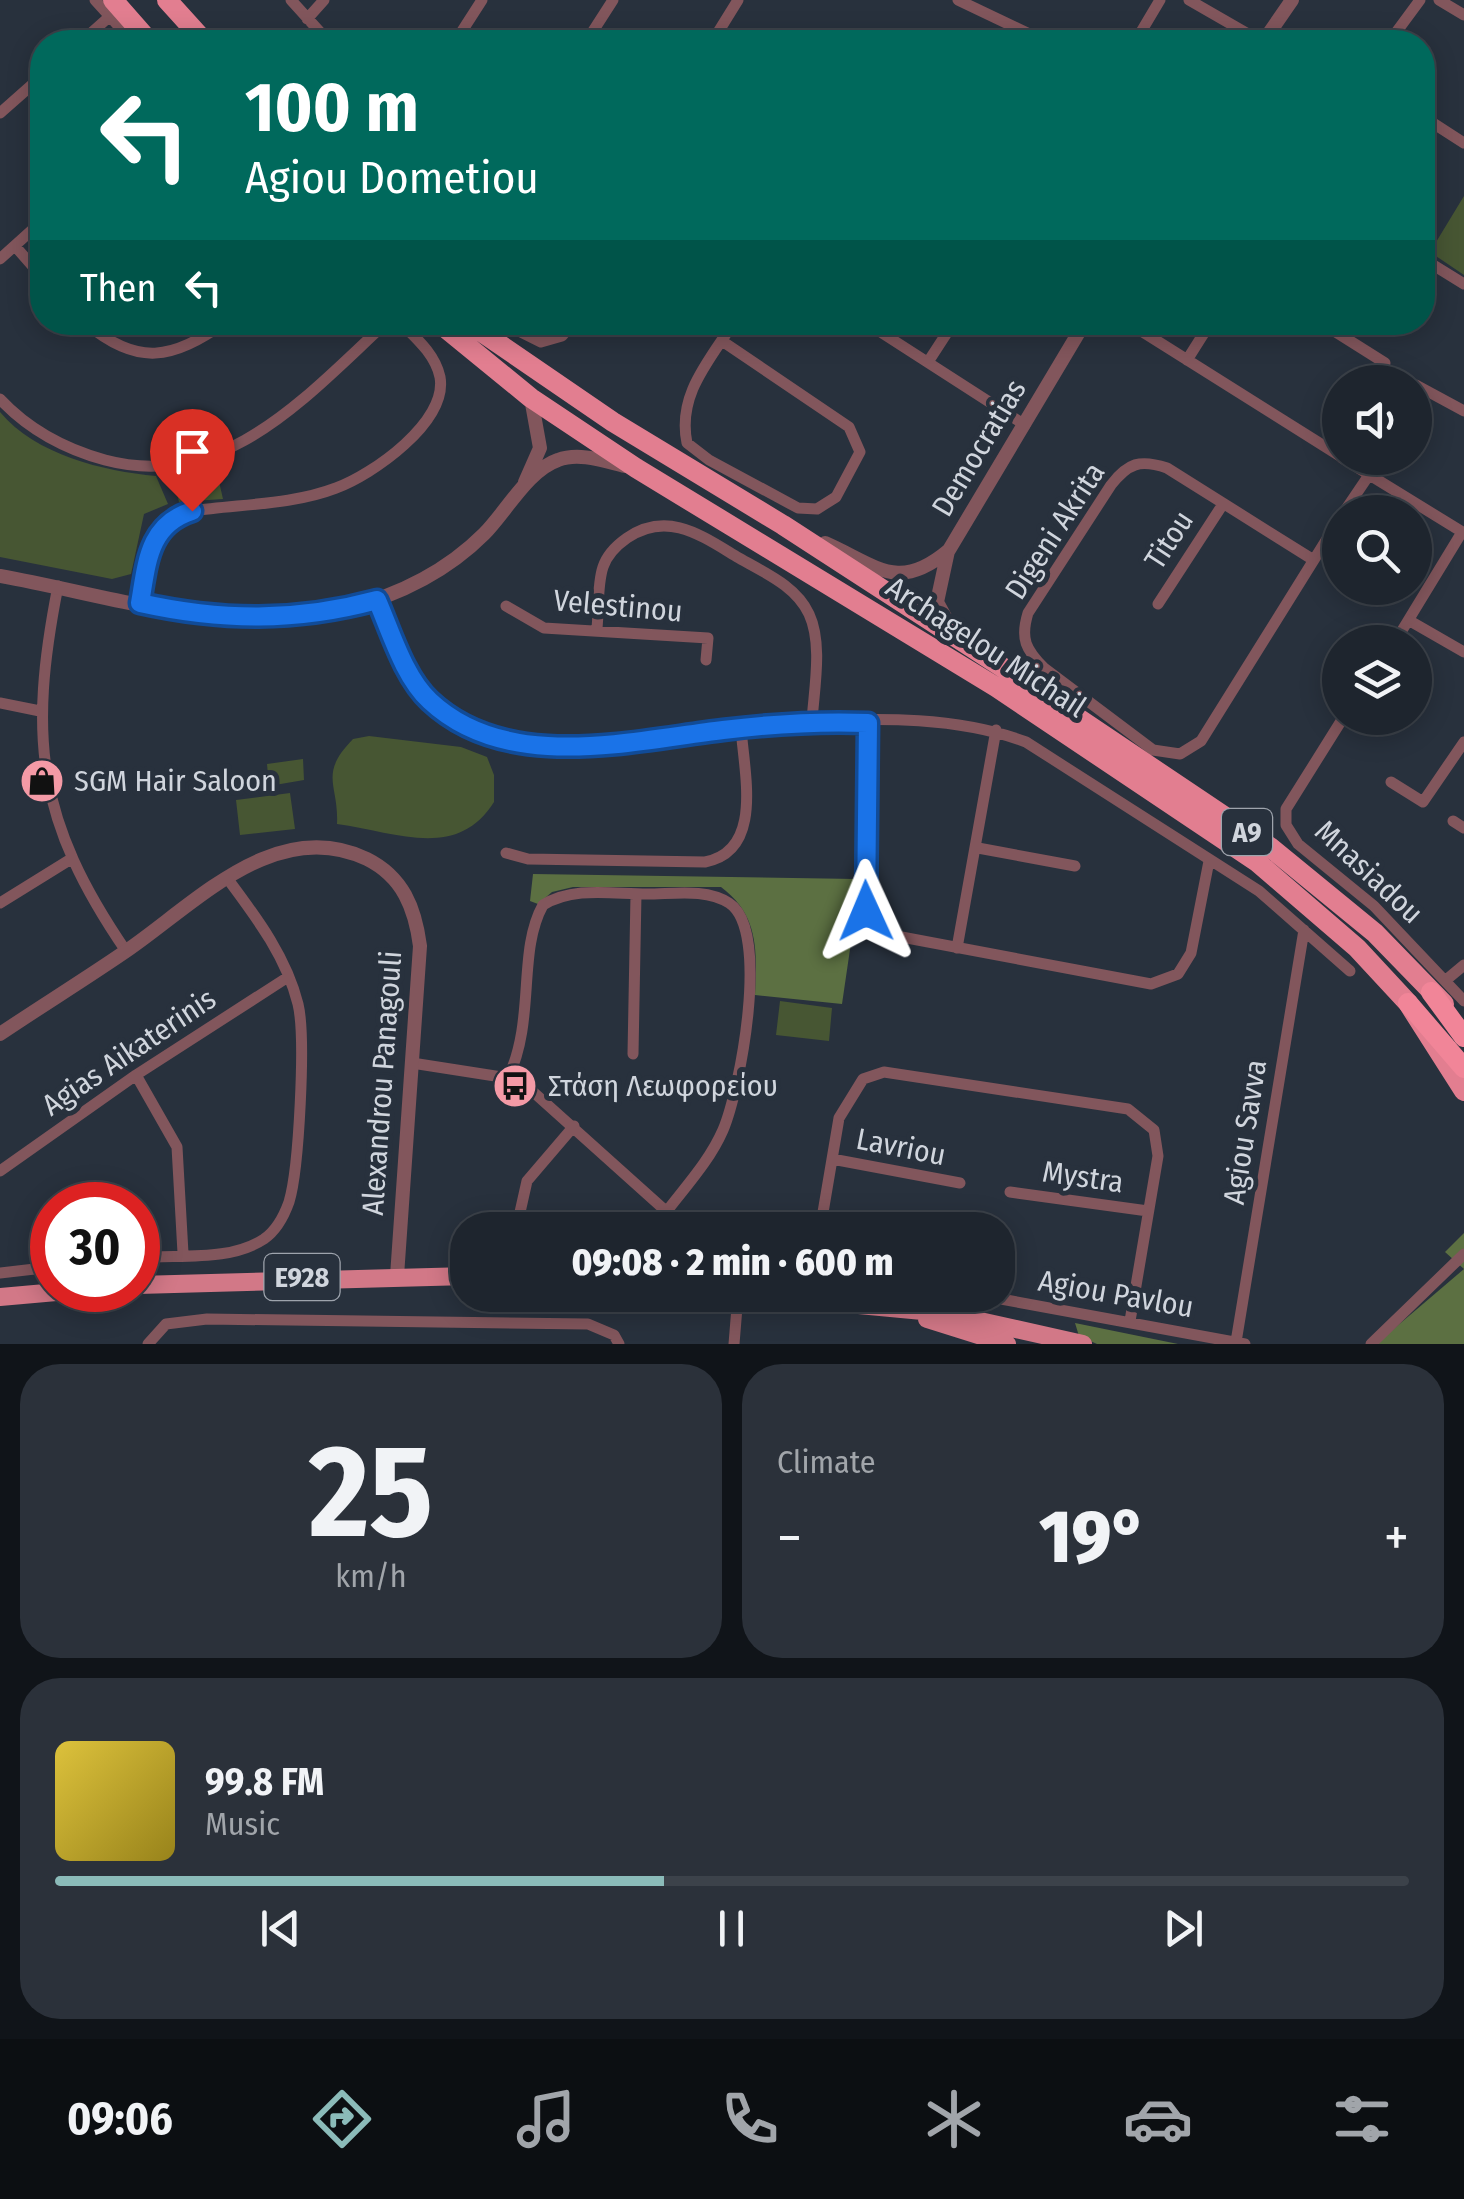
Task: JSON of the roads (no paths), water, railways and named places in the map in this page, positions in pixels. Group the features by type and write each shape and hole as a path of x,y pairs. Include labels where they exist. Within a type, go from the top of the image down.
{"highway":[{"path":"130,0 157,30"},
{"path":"149,0 177,30"},
{"path":"167,0 195,30"},
{"path":"111,9 136,30"},
{"path":"440,335 481,359"},
{"name":"Archagelou Michail","path":"453,335 530,398 636,468 979,659 1004,669 1039,704 1270,847 1438,986 1464,1037"},
{"name":"Archagelou Michail","path":"486,335 613,422 783,525 979,659 1257,862 1358,948 1464,1068"},
{"path":"494,335 516,356"},
{"path":"1438,986 1464,1023"},
{"path":"1408,1003 1464,1091"}],"main road":[{"name":"E928","path":"160,1284 450,1276"},
{"path":"0,1297 30,1294"},
{"path":"908,1312 1007,1344"},
{"path":"908,1312 1003,1323 1083,1344"}],"street":[{"path":"95,0 111,9 126,30"},
{"path":"291,0 318,30"},
{"path":"307,19 324,0"},
{"path":"463,30 482,0"},
{"path":"594,30 613,0"},
{"path":"719,30 738,0"},
{"path":"958,0 1021,30"},
{"path":"1142,30 1160,0"},
{"path":"1189,0 1242,30"},
{"path":"1271,30 1292,0"},
{"path":"1399,30 1420,0"},
{"path":"1439,0 1464,16"},
{"path":"92,30 111,9"},
{"path":"0,113 30,87"},
{"path":"1435,124 1464,143"},
{"path":"0,259 30,232"},
{"path":"14,246 30,264"},
{"path":"1435,266 1464,284"},
{"path":"102,335 118,346 154,354 189,348 208,335"},
{"path":"0,400 50,439 89,456 162,466 194,463 232,449 281,419 373,335"},
{"path":"140,603 150,548 173,519 192,511 335,489 399,450 436,406 440,392 440,377 424,346 413,335"},
{"path":"526,335 540,342 563,335"},
{"path":"722,341 848,427 860,452 836,497 817,509 798,508 709,460 687,443 682,419 686,398 726,335"},
{"path":"885,335 1025,426"},
{"path":"928,362 946,335"},
{"name":"Democratias","path":"979,659 939,613 938,588 949,550 1078,335"},
{"path":"1148,335 1322,445"},
{"path":"1187,360 1203,335"},
{"path":"1341,335 1385,363"},
{"path":"1432,393 1464,411"},
{"path":"518,496 540,448 538,419 530,398"},
{"path":"0,576 200,616 274,618 377,600 456,558 544,467 557,460 575,456 636,468"},
{"name":"Digeni Akrita","path":"1312,559 1167,468 1146,461 1125,467 1028,613 1023,629 1028,652 1153,750 1180,754 1200,741 1322,544"},
{"path":"1369,475 1463,533 1407,625"},
{"name":"Digeni Akrita","path":"1356,495 1369,475"},
{"name":"Titou","path":"1158,604 1222,504"},
{"path":"597,628 603,568 610,554 640,530 664,524 690,529 775,579 798,595 808,610 814,626 812,721"},
{"name":"Democratias","path":"783,525 887,574 909,575 927,568 949,550"},
{"path":"58,586 40,711 47,774 71,859 126,951"},
{"path":"377,600 401,654 428,700 496,737 538,746 586,745 812,721 914,720 996,730 1026,742 1259,891 1350,970"},
{"name":"Velestinou","path":"506,606 544,628 597,628 708,638 706,660"},
{"path":"1410,621 1464,652"},
{"path":"0,703 40,711"},
{"path":"868,723 866,911 877,927 891,935 1151,984 1178,974 1191,953 1210,861"},
{"path":"506,853 528,859 706,862 731,854 743,836 741,728"},
{"path":"956,948 978,848 996,730"},
{"name":"Mnasiadou","path":"1332,735 1286,809 1286,825 1298,844 1374,906 1438,986 1464,1001"},
{"path":"1391,782 1424,802 1464,742"},
{"name":"Alexandrou Panagouli","path":"0,1034 256,860 309,845 354,853 382,867 412,904 420,946 397,1276"},
{"path":"978,848 1075,866"},
{"path":"0,903 71,859"},
{"path":"160,1256 226,1254 263,1240 278,1226 290,1199 303,1040 298,1002 273,941 227,878"},
{"path":"412,1063 508,1078 549,1102 667,1211 712,1153 724,1128 746,1036 750,950 740,915 731,904 708,894 574,893 543,906 532,927 528,1014 519,1056 508,1078"},
{"path":"633,1054 636,894"},
{"name":"Agiou Savva","path":"1240,1343 1304,930"},
{"path":"1438,986 1464,965"},
{"name":"Agias Aikaterinis","path":"0,1172 136,1075 288,977"},
{"path":"823,1212 839,1118 849,1096 863,1079 884,1072 1128,1109 1154,1130 1158,1156 1130,1321"},
{"path":"136,1075 177,1147 183,1253"},
{"path":"520,1212 527,1181 574,1126"},
{"name":"Lavriou","path":"832,1159 960,1183"},
{"name":"Mystra","path":"1010,1192 1148,1211"},
{"path":"1371,1344 1464,1254"},
{"path":"0,1273 30,1270"},
{"name":"Agiou Pavlou","path":"1015,1301 1240,1343"},
{"path":"734,1344 737,1312"},
{"path":"148,1344 166,1324 207,1319 588,1324 614,1335 618,1344"}],"place":[{"name":"SGM Hair Saloon","path":"42,781"},
{"name":"Στάση Λεωφορείου","path":"515,1086"}]}
